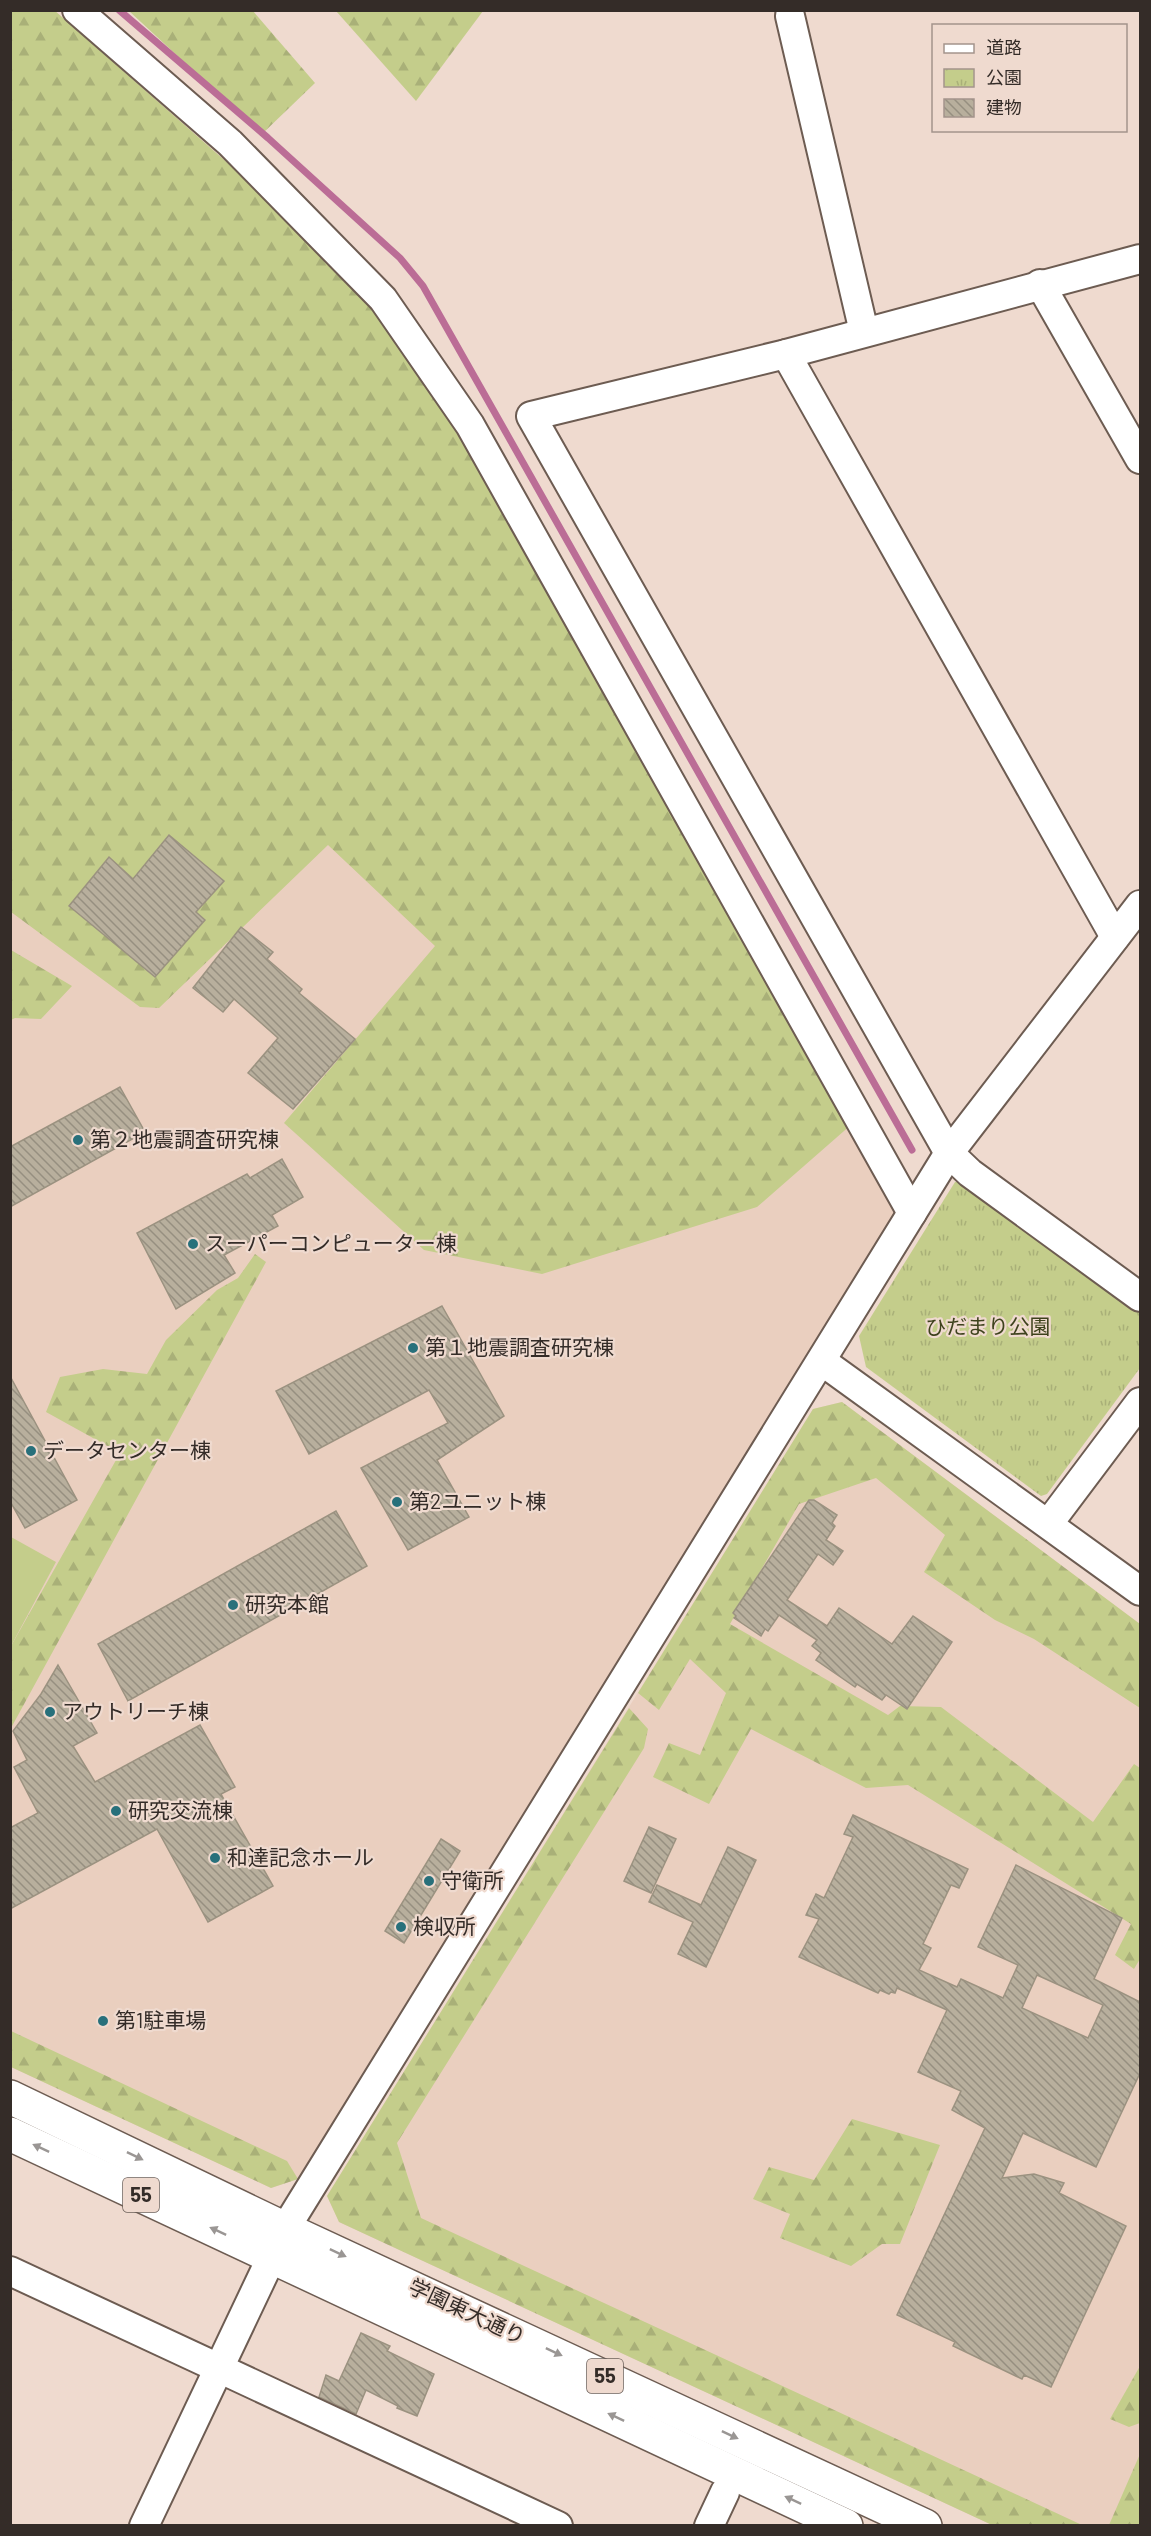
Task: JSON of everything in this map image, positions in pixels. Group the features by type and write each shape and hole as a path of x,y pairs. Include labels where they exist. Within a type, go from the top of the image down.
{"main road":[{"name":"学園東大通り","path":"10,2097 278,2242 846,2526"},
{"name":"学園東大通り","path":"10,2134 278,2242 925,2526"}],"street":[{"path":"77,10 230,143 383,298 470,425 912,1213"},
{"path":"790,16 864,332"},
{"path":"1140,259 786,354 531,416 950,1153 970,1173 1140,1297"},
{"path":"1040,284 1140,459"},
{"path":"786,354 1115,938"},
{"path":"144,2526 278,2242 950,1153 1140,905"},
{"path":"823,1362 1049,1523 1140,1591"},
{"path":"1049,1523 1140,1402"},
{"path":"10,2271 558,2526"},
{"path":"709,2526 725,2492"}],"shaded area":[{"path":"54,10 322,246 896,1201 894,1221 298,2179 271,2188 11,2067 10,11"},
{"path":"842,1402 1140,1624 1140,2525 992,2525 339,2222 327,2196 813,1409"}],"green space":[{"path":"54,10 322,246 427,374 852,1124 757,1207 542,1274 424,1250 284,1123 435,946 328,845 159,1008 140,1007 11,912 10,11"},
{"path":"129,11 253,11 315,83 262,134"},
{"path":"336,11 483,11 416,101"},
{"path":"11,950 72,986 41,1019 15,1018 11,1020"},
{"name":"ひだまり公園","path":"955,1182 970,1182 1140,1311 1140,1368 1047,1494 1041,1496 866,1367 859,1336"},
{"path":"255,1254 266,1262 11,1728 11,1646 120,1453 46,1412 60,1377 103,1369 147,1374 166,1340 217,1290 238,1278"},
{"path":"842,1402 1140,1624 1140,1708 1034,1639 995,1620 924,1572 945,1535 876,1478 799,1504 730,1624 888,1715 900,1706 941,1707 1093,1822 1134,1764 1140,1768 1140,1959 1134,1969 1115,1955 1131,1924 908,1785 866,1788 751,1729 709,1804 653,1777 669,1743 700,1755 726,1693 690,1659 659,1710 638,1693 813,1409"},
{"path":"11,1537 56,1562 11,1646"},
{"path":"629,1708 648,1729 644,1748 397,2143 421,2218 1082,2525 992,2525 339,2222 327,2196"},
{"path":"11,2031 287,2161 298,2179 271,2188 11,2067"},
{"path":"852,2119 940,2145 900,2244 882,2244 851,2266 780,2238 790,2214 753,2199 769,2167 814,2180"},
{"path":"1140,2366 1140,2423 1129,2427 1110,2419"},
{"path":"1140,2454 1140,2525 1109,2525"}],"building":[{"path":"169,835 224,881 196,912 205,920 155,977 69,906 109,857 133,879"},
{"path":"241,927 273,952 267,959 302,989 299,993 355,1039 293,1109 248,1073 278,1038 234,999 223,1012 193,988"},
{"name":"第２地震調査研究棟","path":"120,1087 145,1132 10,1207 10,1147"},
{"name":"スーパーコンピューター棟","path":"282,1159 303,1197 272,1215 278,1226 224,1255 235,1273 176,1309 137,1233 247,1174 250,1178"},
{"name":"第１地震調査研究棟","path":"442,1306 504,1416 437,1460 469,1517 408,1550 361,1468 448,1423 429,1390 309,1454 276,1391"},
{"name":"データセンター棟","path":"10,1376 77,1500 25,1528 10,1501"},
{"path":"809,1500 814,1500 837,1515 832,1523 835,1526 826,1540 843,1551 833,1565 818,1554 787,1600 827,1626 839,1608 892,1644 913,1616 952,1642 907,1709 886,1695 882,1700 857,1684 855,1687 816,1660 821,1653 812,1646 817,1640 779,1615 768,1631 765,1629 761,1636 734,1618 736,1616 733,1613"},
{"name":"研究本館","path":"336,1511 367,1566 128,1701 98,1644"},
{"path":"58,1665 97,1733 73,1746 95,1782 200,1725 235,1787 221,1794 273,1886 208,1922 157,1829 10,1909 10,1828 38,1813 14,1767 27,1760 13,1731 41,1694"},
{"path":"853,1815 968,1869 959,1888 951,1885 923,1944 931,1948 919,1970 957,1987 961,1979 1003,1998 1018,1965 978,1947 1016,1865 1122,1918 1094,1979 1140,2002 1140,2073 1096,2167 1023,2133 1002,2178 1034,2174 1064,2183 1059,2193 1126,2226 1051,2387 1024,2375 1022,2379 953,2346 955,2342 897,2315 985,2128 952,2110 961,2091 918,2072 947,2010 897,1988 895,1993 889,1994 880,1990 878,1993 799,1957 819,1919 806,1915 816,1894 824,1898 853,1837 844,1834","holes":["1037,1975 1103,2005 1088,2038 1022,2008"]},
{"path":"649,1827 676,1839 651,1893 624,1881"},
{"name":"守衛所","path":"441,1839 460,1851 404,1943 385,1931"},
{"path":"728,1847 756,1860 706,1967 678,1954 693,1922 649,1902 657,1885 701,1905"},
{"path":"361,2333 390,2346 387,2351 434,2374 417,2416 397,2408 398,2406 366,2390 356,2414 319,2397 326,2375 339,2381"}],"waterway":[{"path":"119,10 268,138 400,258 423,286 912,1150"}],"place":[{"name":"第２地震調査研究棟","path":"78,1140"},
{"name":"スーパーコンピューター棟","path":"193,1244"},
{"name":"第１地震調査研究棟","path":"413,1348"},
{"name":"データセンター棟","path":"31,1451"},
{"name":"第2ユニット棟","path":"397,1502"},
{"name":"研究本館","path":"233,1605"},
{"name":"アウトリーチ棟","path":"50,1712"},
{"name":"研究交流棟","path":"116,1811"},
{"name":"和達記念ホール","path":"215,1858"},
{"name":"守衛所","path":"429,1881"},
{"name":"検収所","path":"401,1927"},
{"name":"第1駐車場","path":"103,2021"}]}
